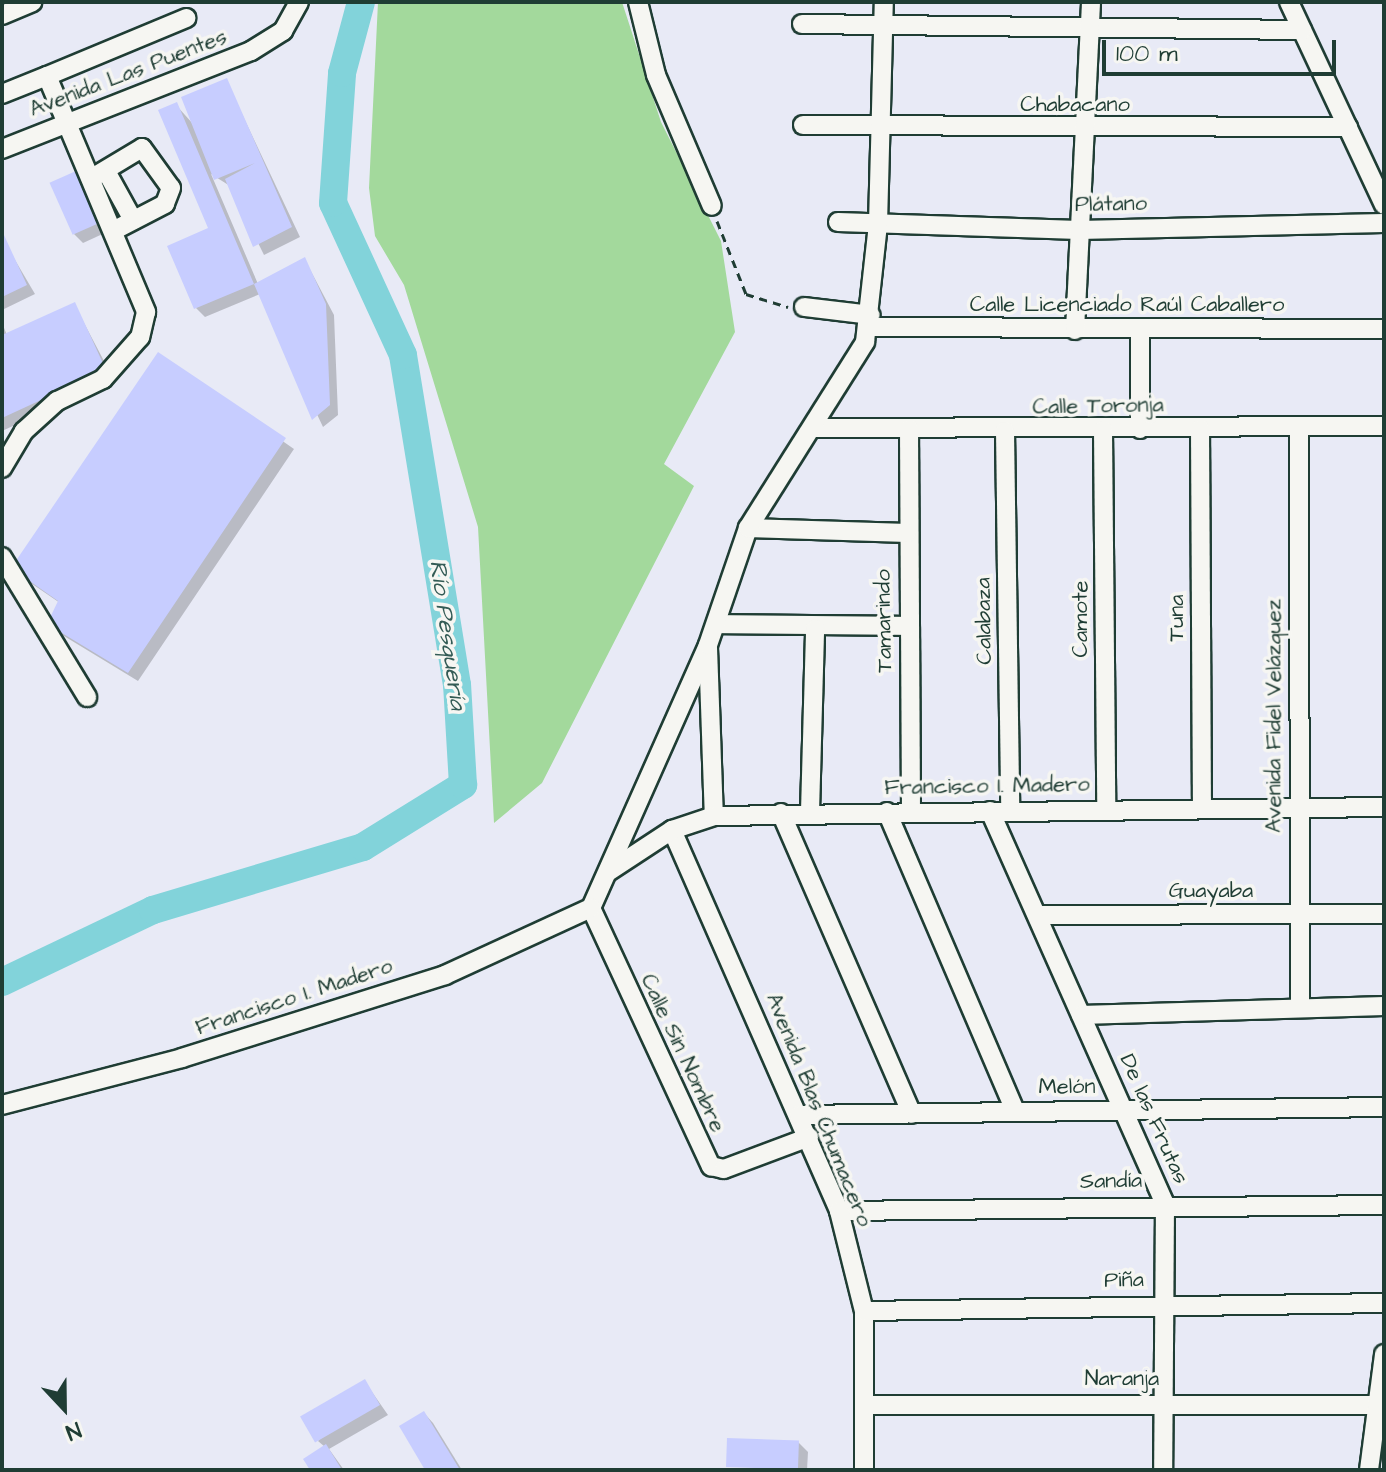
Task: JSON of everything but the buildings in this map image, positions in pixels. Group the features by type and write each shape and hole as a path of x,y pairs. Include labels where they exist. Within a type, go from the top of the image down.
{"street":[{"path":"2,15 32,2"},
{"name":"Avenida Las Puentes","path":"2,149 251,51 283,31 299,2"},
{"path":"638,2 656,75 712,206"},
{"path":"591,908 708,645 748,528 813,428 870,321 878,224 884,2"},
{"path":"1075,330 1091,2"},
{"path":"1289,2 1384,205"},
{"path":"2,94 186,18"},
{"path":"802,24 1302,30"},
{"path":"47,76 67,123 133,220"},
{"name":"Chabacano","path":"803,125 1083,130 1348,127"},
{"path":"99,174 142,148 171,188 165,204 115,230"},
{"path":"2,468 24,431 57,401 103,379 140,337 142,292 115,230 99,174"},
{"name":"Plátano","path":"838,222 1079,230 1384,223"},
{"name":"Calle Licenciado Raúl Caballero","path":"804,307 870,321 1075,330 1384,329"},
{"path":"1140,330 1140,429"},
{"name":"Calle Toronja","path":"813,428 1005,431 1384,426"},
{"name":"Avenida Fidel Velázquez","path":"1299,427 1297,808 1300,1006"},
{"name":"Tamarindo","path":"909,429 907,533 911,811"},
{"name":"Tuna","path":"1200,429 1202,807"},
{"name":"Camote","path":"1103,430 1106,808"},
{"name":"Calabaza","path":"1005,431 1010,810"},
{"path":"748,528 907,533"},
{"path":"2,557 87,697"},
{"path":"716,624 815,629 908,626"},
{"path":"810,812 815,629"},
{"path":"708,645 714,816"},
{"name":"Francisco I. Madero","path":"606,874 672,830 714,816 1106,808 1384,807"},
{"name":"De las Frutas","path":"990,811 1165,1204 1161,1303 1163,1470"},
{"path":"887,812 1015,1111"},
{"path":"781,813 912,1114"},
{"name":"Avenida Blas Chumacero","path":"672,830 839,1211 864,1311 867,1405 864,1470"},
{"name":"Francisco I. Madero","path":"2,1105 182,1058 445,975 591,908"},
{"name":"Calle Sin Nombre","path":"591,908 711,1166 724,1169 809,1137"},
{"name":"Guayaba","path":"1038,915 1384,914"},
{"path":"1081,1015 1300,1006 1384,1006"},
{"name":"Melón","path":"799,1115 1384,1107"},
{"name":"Sandía","path":"839,1211 1165,1204 1384,1205"},
{"name":"Piña","path":"864,1311 1161,1303 1384,1303"},
{"path":"1369,1470 1384,1354"},
{"name":"Naranja","path":"867,1405 1163,1402 1377,1405"}],"path":[{"path":"712,206 746,294 766,306 804,307"}],"green space":[{"path":"378,2 622,2 661,122 721,241 735,332 664,464 694,486 542,783 494,823 478,527 404,285 375,236 369,188"}],"waterway":[{"name":"Río Pesquería","path":"2,982 153,910 363,847 463,785 457,685 403,355 333,203 342,73 361,2"}]}
